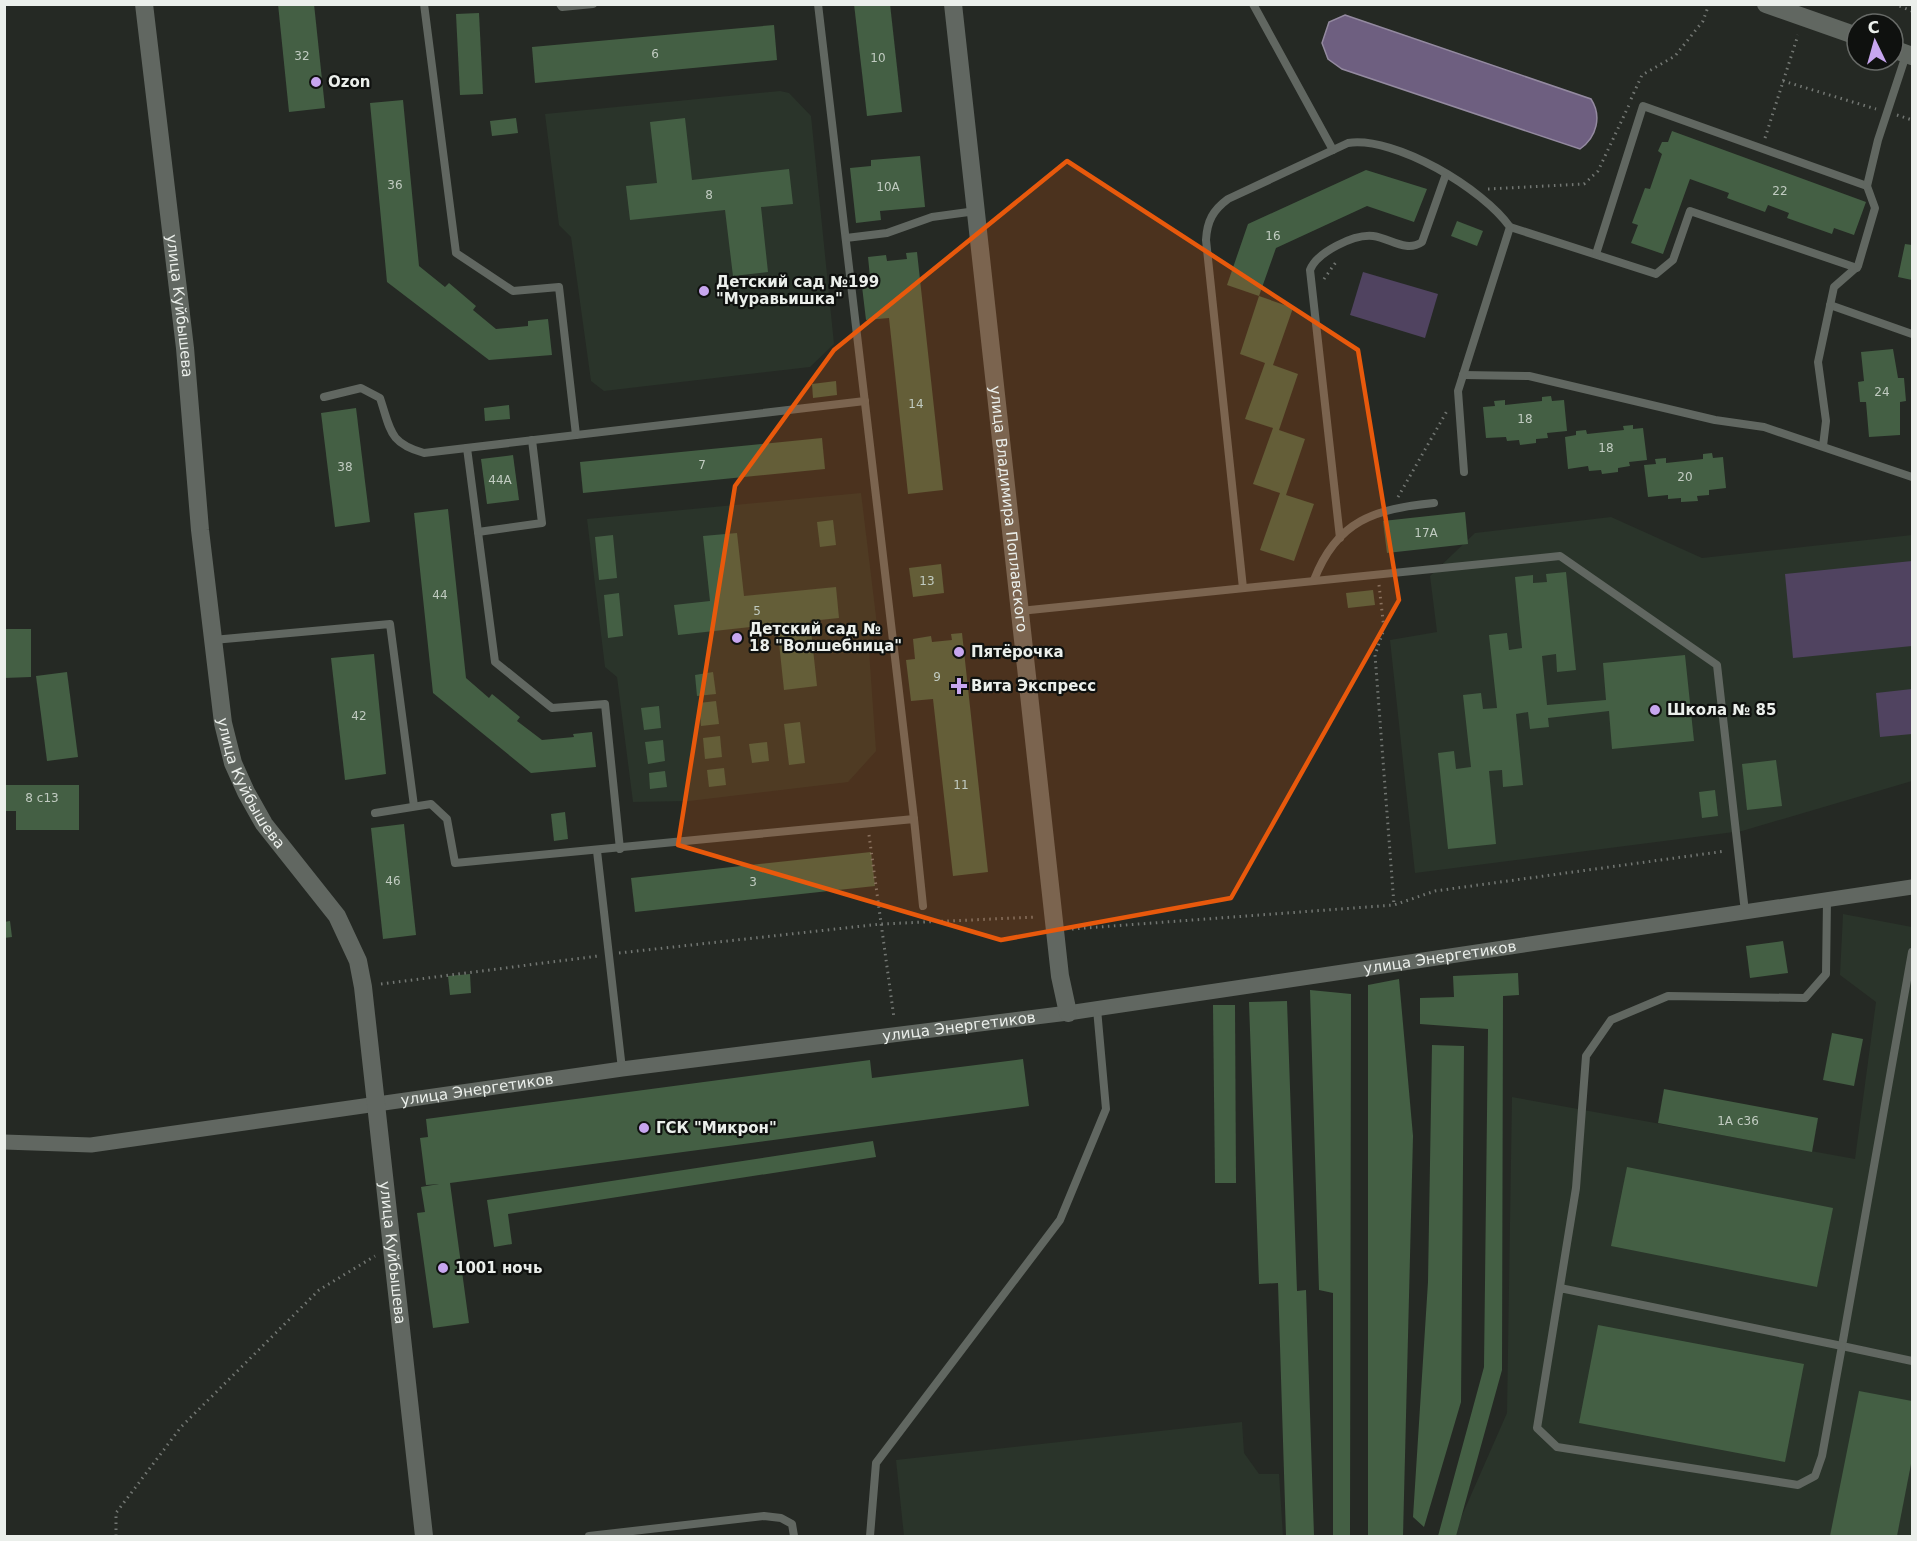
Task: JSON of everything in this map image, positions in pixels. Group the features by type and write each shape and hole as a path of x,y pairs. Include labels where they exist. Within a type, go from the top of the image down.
{"main road":[{"name":"улица Куйбышева","path":"144,4 185,348 211,640 223,723 233,763 264,824 337,916 358,961 363,987 424,1536"},
{"name":"улица Владимира Поплавского","path":"954,4 1018,611 1048,923 1068,1014"},
{"path":"1766,4 1845,32"}],"street":[{"name":"улица Энергетиков","path":"4,1142 91,1145 622,1069 1068,1014 1912,887"}],"lane":[{"path":"424,4 456,253 513,291 559,287 576,435"},
{"path":"560,4 562,7 593,4"},
{"path":"818,4 923,906"},
{"path":"1253,4 1333,150"},
{"path":"1823,446 1827,421 1818,362 1834,287 1857,268 1875,208 1868,186 1899,72"},
{"path":"1596,254 1643,106 1868,186"},
{"path":"1243,588 1206,232 1213,213 1228,199 1333,150 1357,142 1377,144 1428,164 1446,174 1501,214 1510,227 1656,274 1673,260 1690,211 1857,268"},
{"path":"1340,538 1311,289 1312,264 1321,255 1368,236 1407,247 1422,242 1446,174"},
{"path":"846,238 886,232 932,217 976,211"},
{"path":"1464,471 1458,391 1510,227"},
{"path":"1830,305 1912,334"},
{"path":"1463,375 1529,376 1715,420 1764,427 1912,477"},
{"path":"324,396 361,388 380,398 391,431 403,447 424,453 865,401"},
{"path":"478,532 542,523 532,440"},
{"path":"467,448 495,662 552,708 605,704 620,849"},
{"path":"1314,580 1324,555 1340,538 1366,517 1392,507 1434,503"},
{"path":"1018,611 1560,556 1717,665 1736,850 1745,912"},
{"path":"211,640 390,624 414,806"},
{"path":"375,813 430,804 447,819 455,863 620,849 914,819"},
{"path":"597,851 622,1069"},
{"path":"1827,900 1826,974 1804,998 1668,996 1611,1020 1586,1056 1576,1188 1537,1428 1557,1447 1798,1485 1815,1476 1822,1456 1912,952"},
{"path":"870,1536 876,1463 1060,1220 1106,1109 1097,1009"},
{"path":"1560,1288 1912,1361"},
{"path":"588,1536 764,1516 781,1518 792,1524 794,1536"}],"path":[{"path":"1468,189 1584,184 1598,171 1642,75 1675,56 1703,21 1709,4"},
{"path":"1894,4 1912,11"},
{"path":"1761,148 1798,35"},
{"path":"1783,81 1912,120"},
{"path":"1311,289 1330,272 1341,246"},
{"path":"1392,507 1458,391"},
{"path":"1378,575 1384,629 1376,655 1394,905"},
{"path":"868,824 896,1035"},
{"path":"363,987 608,954 881,924 1048,923 1394,905 1435,891 1736,850"},
{"path":"116,1536 116,1513 181,1427 319,1290 392,1246"}],"highlighted area":[{"path":"1067,161 1358,350 1399,600 1231,898 1001,940 678,845 735,486 834,350"}],"shaded area":[{"path":"1345,15 1591,99 1597,119 1594,132 1580,149 1342,69 1328,59 1322,43 1329,22"},
{"name":"Детский сад №199 \"Муравьишка\"","path":"780,91 789,93 811,116 834,344 810,367 604,391 591,381 571,237 559,225 545,114"},
{"path":"1363,272 1438,294 1425,338 1350,315"},
{"name":"Детский сад № 18 \"Волшебница\"","path":"861,493 877,625 869,651 876,751 848,782 689,801 633,802 617,677 605,667 587,519"},
{"name":"Школа № 85","path":"1611,517 1702,558 1912,535 1912,781 1742,831 1415,873 1390,640 1437,632 1430,576 1475,533"},
{"path":"1912,561 1912,646 1793,658 1785,574"},
{"path":"1912,689 1912,734 1880,737 1876,693"},
{"path":"1843,914 1912,927 1912,1536 1453,1536 1507,1413 1512,1097 1855,1159 1876,1002 1840,975"},
{"path":"1242,1422 1244,1453 1259,1474 1279,1474 1283,1536 904,1536 896,1460"}],"building":[{"path":"278,4 314,4 325,108 289,112"},
{"path":"854,4 890,4 902,112 867,116"},
{"path":"479,13 483,94 460,95 456,14"},
{"path":"774,25 777,60 535,83 532,47"},
{"path":"403,100 419,266 445,287 449,283 476,306 473,310 496,329 528,326 528,321 548,319 552,355 489,360 387,282 370,103"},
{"path":"516,118 518,133 492,136 490,121"},
{"path":"685,118 692,180 789,169 793,204 761,207 768,272 733,276 725,210 630,220 626,186 657,183 650,122"},
{"path":"1672,131 1866,202 1854,235 1834,228 1832,234 1787,218 1789,213 1768,205 1765,212 1727,198 1729,193 1690,179 1663,254 1631,243 1638,225 1632,223 1645,188 1650,189 1662,154 1658,151 1662,142 1668,142"},
{"path":"920,156 925,207 880,211 881,220 856,223 850,168 871,166 871,160"},
{"path":"1366,170 1427,189 1414,222 1367,206 1276,248 1259,296 1227,285 1248,224"},
{"path":"1457,221 1483,231 1477,246 1451,236"},
{"path":"1905,244 1912,245 1912,280 1898,277"},
{"path":"917,252 943,490 908,494 889,318 866,320 861,278 870,277 868,257 886,255 887,261 907,259 906,253"},
{"path":"1259,296 1293,308 1273,365 1298,374 1279,430 1305,439 1286,495 1314,504 1294,561 1260,550 1280,493 1253,484 1273,428 1245,419 1265,363 1240,354"},
{"path":"1893,349 1898,378 1904,378 1906,401 1900,402 1900,435 1869,437 1866,402 1860,402 1858,382 1864,381 1861,352"},
{"path":"836,381 837,395 813,398 812,384"},
{"path":"1551,396 1552,401 1564,400 1567,431 1547,433 1548,438 1536,439 1536,443 1520,445 1519,440 1507,441 1506,437 1486,438 1483,407 1495,406 1494,401 1505,400 1505,405 1542,401 1542,397"},
{"path":"509,405 510,419 485,421 484,408"},
{"path":"356,408 370,522 335,527 321,413"},
{"path":"1633,425 1633,429 1643,428 1647,460 1629,462 1630,466 1618,468 1618,472 1602,474 1601,470 1589,471 1588,466 1568,469 1565,437 1576,435 1576,431 1586,430 1587,434 1624,430 1623,426"},
{"path":"822,438 825,469 583,493 580,462"},
{"path":"1712,453 1713,458 1723,457 1726,488 1709,490 1709,495 1697,496 1698,501 1681,502 1681,498 1668,499 1668,495 1648,497 1644,465 1656,464 1655,459 1666,458 1666,463 1703,459 1703,454"},
{"path":"513,455 519,500 487,504 481,459"},
{"path":"448,509 466,678 489,698 492,694 520,717 517,721 542,740 574,737 573,734 592,732 596,767 531,773 433,693 414,513"},
{"path":"1465,512 1468,544 1387,553 1383,521"},
{"path":"833,520 836,545 820,547 817,522"},
{"path":"737,533 744,596 836,587 839,618 810,621 817,686 784,690 777,624 678,635 674,605 710,601 703,536"},
{"path":"613,535 617,578 599,580 595,537"},
{"path":"941,564 944,593 913,597 909,568"},
{"path":"1566,572 1576,670 1557,672 1556,654 1542,656 1547,705 1606,700 1603,663 1685,655 1694,741 1612,749 1609,711 1548,718 1549,727 1530,729 1528,712 1516,714 1523,785 1503,787 1502,770 1489,771 1496,844 1448,849 1438,753 1454,751 1456,769 1471,767 1463,695 1481,693 1483,709 1497,708 1489,635 1507,633 1509,650 1522,648 1515,577 1533,575 1533,583 1547,582 1546,574"},
{"path":"1373,590 1375,605 1348,608 1346,593"},
{"path":"619,593 623,636 608,638 604,595"},
{"path":"4,629 31,629 31,677 4,678"},
{"path":"962,633 988,872 953,876 933,699 911,701 906,660 915,659 913,639 931,636 932,642 952,640 951,634"},
{"path":"374,654 386,774 345,780 331,658"},
{"path":"67,672 78,757 47,761 36,676"},
{"path":"713,672 716,694 697,696 695,675"},
{"path":"716,701 719,724 701,726 699,703"},
{"path":"659,706 661,728 644,730 641,708"},
{"path":"800,722 805,763 789,765 784,724"},
{"path":"720,736 722,757 705,759 703,738"},
{"path":"663,740 665,761 648,764 645,742"},
{"path":"767,742 769,761 752,763 749,744"},
{"path":"1776,760 1782,806 1747,810 1742,764"},
{"path":"724,768 726,785 709,787 707,770"},
{"path":"665,771 667,787 650,789 649,773"},
{"path":"4,785 79,785 79,830 16,830 16,811 4,811"},
{"path":"1715,790 1718,816 1702,818 1699,792"},
{"path":"565,812 568,839 554,841 551,814"},
{"path":"404,824 416,935 383,939 371,828"},
{"path":"871,852 875,886 635,912 631,878"},
{"path":"10,921 12,937 4,938 4,922"},
{"path":"1783,941 1788,973 1750,978 1746,946"},
{"path":"1518,973 1519,995 1503,996 1502,1370 1456,1536 1438,1536 1484,1367 1488,1029 1420,1024 1420,998 1454,997 1453,976"},
{"path":"470,974 471,993 450,995 448,976"},
{"path":"1399,979 1413,1136 1403,1536 1368,1536 1368,985"},
{"path":"1310,990 1351,994 1350,1536 1333,1536 1333,1293 1319,1290"},
{"path":"1287,1001 1297,1291 1306,1290 1314,1536 1286,1536 1278,1283 1259,1284 1249,1002"},
{"path":"1213,1005 1235,1005 1236,1183 1215,1183"},
{"path":"1832,1033 1863,1039 1854,1086 1823,1080"},
{"path":"1432,1045 1464,1046 1461,1402 1424,1527 1413,1517 1428,1282"},
{"name":"ГСК \"Микрон\"","path":"1023,1059 1029,1106 450,1183 469,1323 433,1328 417,1213 425,1212 421,1187 439,1184 426,1185 420,1138 428,1137 426,1119 870,1060 872,1078"},
{"path":"1664,1089 1818,1118 1812,1152 1658,1123"},
{"path":"873,1141 876,1157 508,1214 512,1244 494,1247 487,1200"},
{"path":"1627,1167 1833,1208 1817,1287 1611,1246"},
{"path":"1598,1325 1804,1364 1785,1462 1579,1423"},
{"path":"1859,1391 1912,1401 1912,1459 1897,1536 1830,1536"}],"place":[{"name":"Ozon","path":"316,82"},
{"name":"Детский сад №199 \"Муравьишка\"","path":"704,291"},
{"name":"Детский сад № 18 \"Волшебница\"","path":"737,638"},
{"name":"Пятёрочка","path":"959,652"},
{"name":"Вита Экспресс","path":"959,686"},
{"name":"Школа № 85","path":"1655,710"},
{"name":"ГСК \"Микрон\"","path":"644,1128"},
{"name":"1001 ночь","path":"443,1268"}]}
